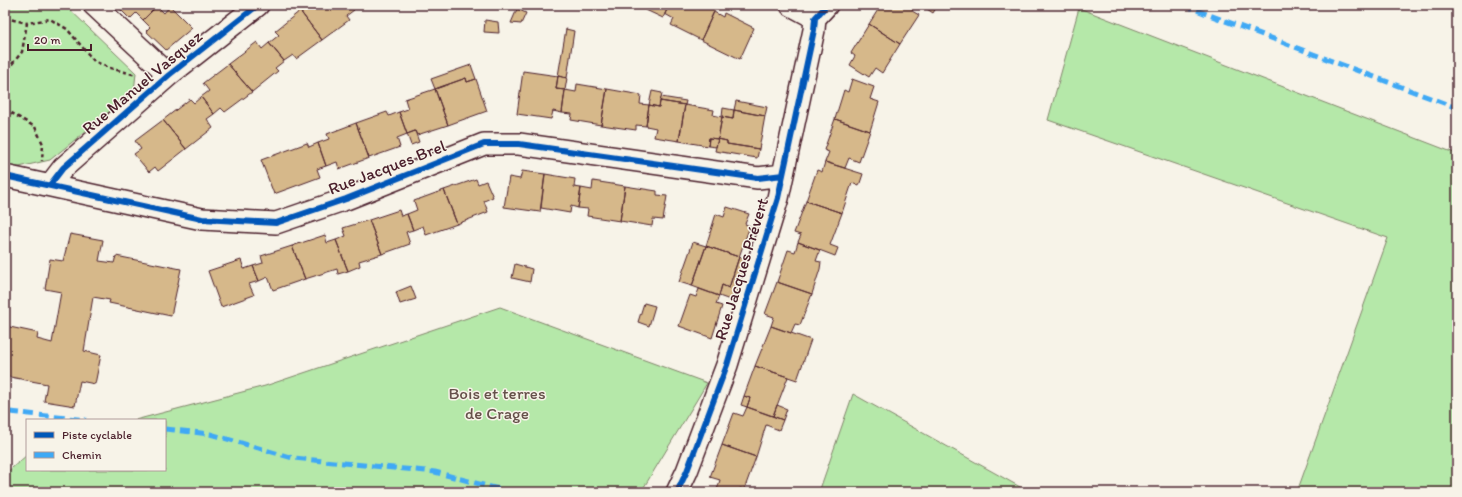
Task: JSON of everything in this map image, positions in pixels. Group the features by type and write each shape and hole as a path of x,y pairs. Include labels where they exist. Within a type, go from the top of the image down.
{"street":[{"path":"94,5 165,71"},
{"name":"Rue Manuel Vasquez","path":"50,185 63,168 165,71 258,5"},
{"path":"791,5 821,11"},
{"name":"Rue Jacques Prévert","path":"677,492 687,471 727,365 778,198 814,30 821,11"},
{"name":"Rue Jacques Brel","path":"5,176 202,219 276,223 346,199 484,144 519,144 758,178 783,175"}],"path":[{"path":"5,18 27,23 50,19 67,29 94,61 110,68 144,77 165,71"},
{"path":"5,65 12,64 22,52 27,23"},
{"path":"5,109 35,127 43,144 41,161 63,168"}],"green space":[{"path":"5,5 65,5 136,73 134,92 50,160 19,167 5,166"},
{"path":"1079,8 1457,154 1457,492 1297,492 1388,238 1048,120"},
{"name":"Bois et terres de Crage","path":"500,307 707,383 641,492 5,492 5,474 26,456 26,471 166,471 166,419 139,419 265,386"},
{"path":"853,394 1029,492 819,492"}],"building":[{"path":"116,5 157,6 143,20 136,13 130,19"},
{"path":"308,5 350,5 354,10 346,16 349,20 322,40 300,11"},
{"path":"635,5 669,5 663,18"},
{"path":"669,5 711,5 716,7 701,40 671,25 674,19 665,14"},
{"path":"881,5 916,5 912,11 919,15 900,44 869,24"},
{"path":"921,5 932,5 936,8 933,13"},
{"path":"157,6 164,13 170,6 192,28 166,50 146,31 150,27 143,20"},
{"path":"517,9 526,13 521,24 511,23"},
{"path":"300,11 322,40 296,59 293,55 284,61 269,43 279,35 275,31"},
{"path":"714,12 723,17 724,13 754,28 740,59 701,40"},
{"path":"485,20 498,22 499,33 484,32"},
{"path":"869,24 900,44 882,73 875,68 869,77 850,65 855,56 851,53"},
{"path":"566,29 574,31 567,78 558,76"},
{"path":"257,42 262,49 269,43 284,61 275,68 278,71 252,92 228,64"},
{"path":"228,64 252,92 225,112 221,108 214,114 201,97 209,91 203,83"},
{"path":"471,65 476,79 467,82 466,78 435,89 431,79"},
{"path":"523,71 558,76 556,89 565,90 562,113 553,111 551,119 517,114"},
{"path":"558,76 567,78 565,90 556,89"},
{"path":"466,78 467,82 476,79 487,111 448,125 435,89"},
{"path":"852,79 874,87 870,99 879,102 870,131 835,119 844,90 848,92"},
{"path":"577,84 607,89 601,125 571,120 572,114 562,113 565,90 576,92"},
{"path":"435,89 448,125 417,135 415,131 407,134 399,112 408,109 405,99"},
{"path":"607,89 641,95 640,104 649,105 646,126 636,125 636,130 601,125"},
{"path":"652,91 662,93 659,107 649,105"},
{"path":"201,97 214,114 207,119 213,128 186,149 163,120 190,99 194,103"},
{"path":"661,97 686,101 685,105 660,101"},
{"path":"660,101 685,105 679,141 654,137 656,128 646,126 649,105 659,107"},
{"path":"736,101 767,107 765,116 734,110"},
{"path":"685,105 714,110 713,115 722,117 718,139 709,138 708,146 679,141"},
{"path":"723,108 734,110 733,119 722,117"},
{"path":"734,110 765,116 759,149 727,144 727,141 718,139 722,117 733,119"},
{"path":"387,112 389,116 399,112 407,134 397,138 400,147 369,158 356,123"},
{"path":"835,119 870,131 859,162 849,158 845,168 825,162 829,152 824,150"},
{"path":"163,120 186,149 158,171 155,167 149,172 134,154 141,149 135,141"},
{"path":"356,123 369,158 339,169 337,162 326,166 318,143 329,139 327,134"},
{"path":"415,131 419,142 411,145 407,134"},
{"path":"709,138 718,139 716,147 708,146"},
{"path":"718,139 727,141 727,144 759,149 757,158 715,151"},
{"path":"307,143 309,147 318,143 326,166 317,169 320,177 274,194 261,160"},
{"path":"825,162 863,174 859,186 852,183 842,213 806,201 817,170 822,172"},
{"path":"522,171 545,174 540,212 504,207 509,177 520,179"},
{"path":"545,174 575,179 574,187 581,188 578,208 571,206 570,213 541,208"},
{"path":"476,179 478,184 486,181 493,197 484,201 488,212 457,224 444,190"},
{"path":"593,181 625,186 620,221 587,216 588,209 578,208 581,188 592,190"},
{"path":"625,186 657,191 657,195 667,196 663,220 653,219 652,226 620,221"},
{"path":"444,190 457,224 426,235 423,226 413,230 407,214 417,210 414,201"},
{"path":"806,201 842,213 830,245 838,248 835,256 798,242 801,235 794,233"},
{"path":"727,207 749,214 745,224 750,226 739,257 706,246 716,214 724,217"},
{"path":"399,210 401,216 407,214 413,230 406,232 410,244 382,254 369,220"},
{"path":"369,220 382,254 359,261 360,266 348,271 336,240 346,236 343,228"},
{"path":"70,234 103,240 99,261 114,263 116,256 181,269 171,316 109,303 110,300 93,297 84,351 101,355 95,384 80,381 75,406 44,401 47,384 5,376 5,326 38,333 37,339 52,343 61,292 45,289 50,259 63,261"},
{"path":"325,235 327,243 336,240 348,271 338,274 337,269 305,279 292,246"},
{"path":"693,242 706,246 692,286 679,282"},
{"path":"798,242 820,250 816,261 821,262 820,269 812,294 777,282 788,250 795,252"},
{"path":"292,246 305,279 273,290 268,277 259,281 253,266 263,263 261,256"},
{"path":"706,246 739,257 729,288 722,285 719,296 692,286"},
{"path":"739,257 747,260 733,301 719,296 722,285 729,288"},
{"path":"241,260 244,269 253,266 259,281 249,284 254,295 221,307 208,271"},
{"path":"515,264 532,269 530,282 512,278"},
{"path":"777,282 812,294 800,325 795,324 791,333 771,326 774,317 765,314"},
{"path":"411,286 416,299 400,304 396,292"},
{"path":"699,289 719,296 716,304 722,306 712,338 679,326 690,295 696,297"},
{"path":"644,303 655,306 649,326 638,322"},
{"path":"771,326 811,340 797,380 755,366"},
{"path":"755,366 788,377 773,416 747,407 750,398 744,396"},
{"path":"744,396 750,398 747,407 741,405"},
{"path":"777,405 787,409 783,420 773,416"},
{"path":"747,407 783,420 779,430 766,425 756,457 722,445 734,413 743,416"},
{"path":"722,445 756,457 744,490 740,488 739,492 722,492 717,490 720,480 710,477"}],"marked path":[{"path":"1183,5 1457,108"},
{"path":"10,412 76,419"},
{"path":"166,429 210,434 293,458 435,472 498,489 503,492"}],"cycle path":[{"path":"50,185 63,168 169,75 258,5"},
{"path":"677,492 687,471 727,365 778,198 814,30 815,18 827,5"},
{"path":"5,176 202,219 276,223 346,199 484,144 519,144 758,178 783,175"}]}
